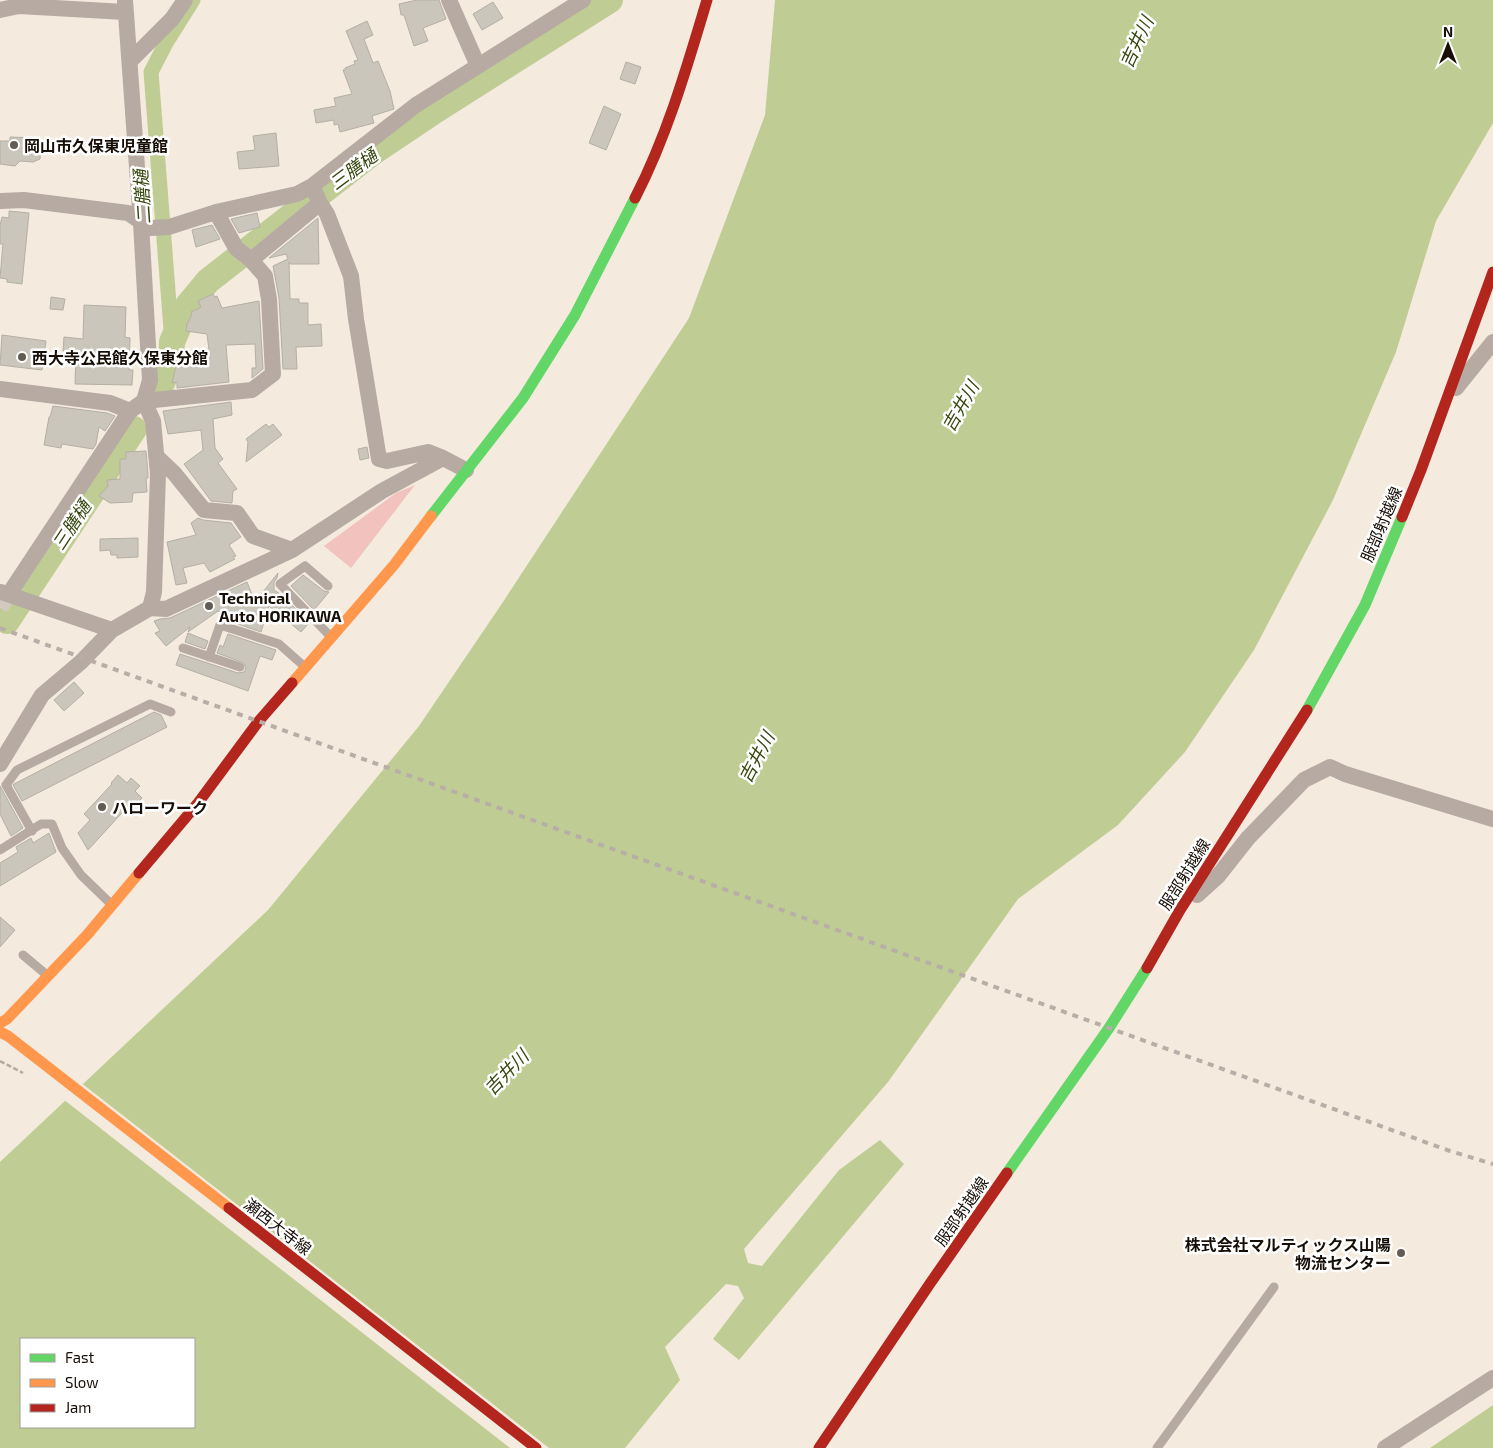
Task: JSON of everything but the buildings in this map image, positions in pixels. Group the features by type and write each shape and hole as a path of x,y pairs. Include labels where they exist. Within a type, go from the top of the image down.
{"main road":[{"path":"0,1023 7,1019 87,935 198,803 258,722 394,565 523,398 575,315 648,171 681,85 707,0"},
{"name":"服部射越線","path":"819,1448 929,1285 1109,1028 1142,977 1180,910 1308,709 1365,605 1450,396 1493,272"},
{"name":"瀬西大寺線","path":"4,1034 536,1448"}],"street":[{"path":"130,61 172,19 185,0"},
{"path":"449,0 478,66"},
{"path":"0,201 24,200 128,213 146,225 169,227 216,212 297,194 312,186 416,105 583,0"},
{"path":"0,10 19,6 125,6 146,225 150,380 144,401 152,421 158,474 154,592 150,608"},
{"path":"312,186 327,214 351,276 356,319 379,459 387,461 428,452 466,470"},
{"path":"251,260 320,203"},
{"path":"112,630 14,595 24,574 130,411 144,401 252,390 273,374 269,299 264,276 251,260 236,248 216,212"},
{"path":"1450,396 1493,342"},
{"path":"0,389 110,403 130,411"},
{"path":"156,456 174,473 204,510 237,513 253,536 292,550"},
{"path":"0,764 42,695 81,662 112,630 150,608 166,609 292,550 382,491 443,458"},
{"path":"1180,910 1218,876 1248,838 1304,780 1330,767 1346,774 1493,819"},
{"path":"1384,1448 1493,1378"}],"lane":[{"path":"328,586 305,566 280,584 332,637"},
{"path":"209,657 220,625 279,644 306,667"},
{"path":"183,648 240,667"},
{"path":"32,830 6,785 17,770 150,704 171,712"},
{"path":"0,850 41,824 52,824 62,848 81,875 112,905"},
{"path":"23,955 48,976"},
{"path":"1157,1448 1274,1287"}],"shaded area":[{"path":"415,485 351,568 324,546 396,493"}],"water":[{"name":"吉井川","path":"775,0 1493,0 1493,123 1436,221 1396,352 1333,500 1254,650 1185,752 1118,825 1018,899 888,1082 744,1249 748,1263 762,1266 839,1170 880,1140 904,1164 739,1360 713,1339 744,1298 738,1286 726,1284 665,1347 680,1380 625,1448 0,1448 0,1162 268,910 419,726 503,602 689,318 765,115"},
{"path":"1493,1405 1493,1448 1430,1448"}],"pier":[{"path":"80,1082 549,1448 510,1448 63,1099"}],"waterway":[{"name":"二膳樋","path":"172,342 151,72 166,43 193,0"},
{"name":"三膳樋","path":"158,392 171,362 172,342 188,305 208,281 372,153 436,110 610,0"},
{"name":"三膳樋","path":"7,621 134,429"}],"tunnel":[{"path":"0,608 11,591"}],"railway":[{"path":"0,628 1450,1151 1493,1164"}],"traffic: fast":[{"path":"431,516 523,398 575,315 635,198"},
{"path":"1307,710 1365,605 1402,517"},
{"path":"1007,1173 1109,1028 1147,968"}],"traffic: slow":[{"path":"292,683 394,565 431,516"},
{"path":"0,1023 7,1019 87,935 139,873"},
{"path":"0,1032 8,1036 229,1208"}],"traffic: jam":[{"path":"635,198 667,126 707,0"},
{"path":"1402,517 1493,272"},
{"path":"139,873 198,803 258,722 292,683"},
{"path":"1147,968 1180,910 1307,710"},
{"path":"819,1448 1007,1173"},
{"path":"229,1208 536,1448"}],"place":[{"name":"岡山市久保東児童館","path":"14,145"},
{"name":"西大寺公民館久保東分館","path":"22,357"},
{"name":"Technical Auto HORIKAWA","path":"209,606"},
{"name":"ハローワーク","path":"102,807"},
{"name":"株式会社マルティックス山陽 物流センター","path":"1401,1253"}]}
